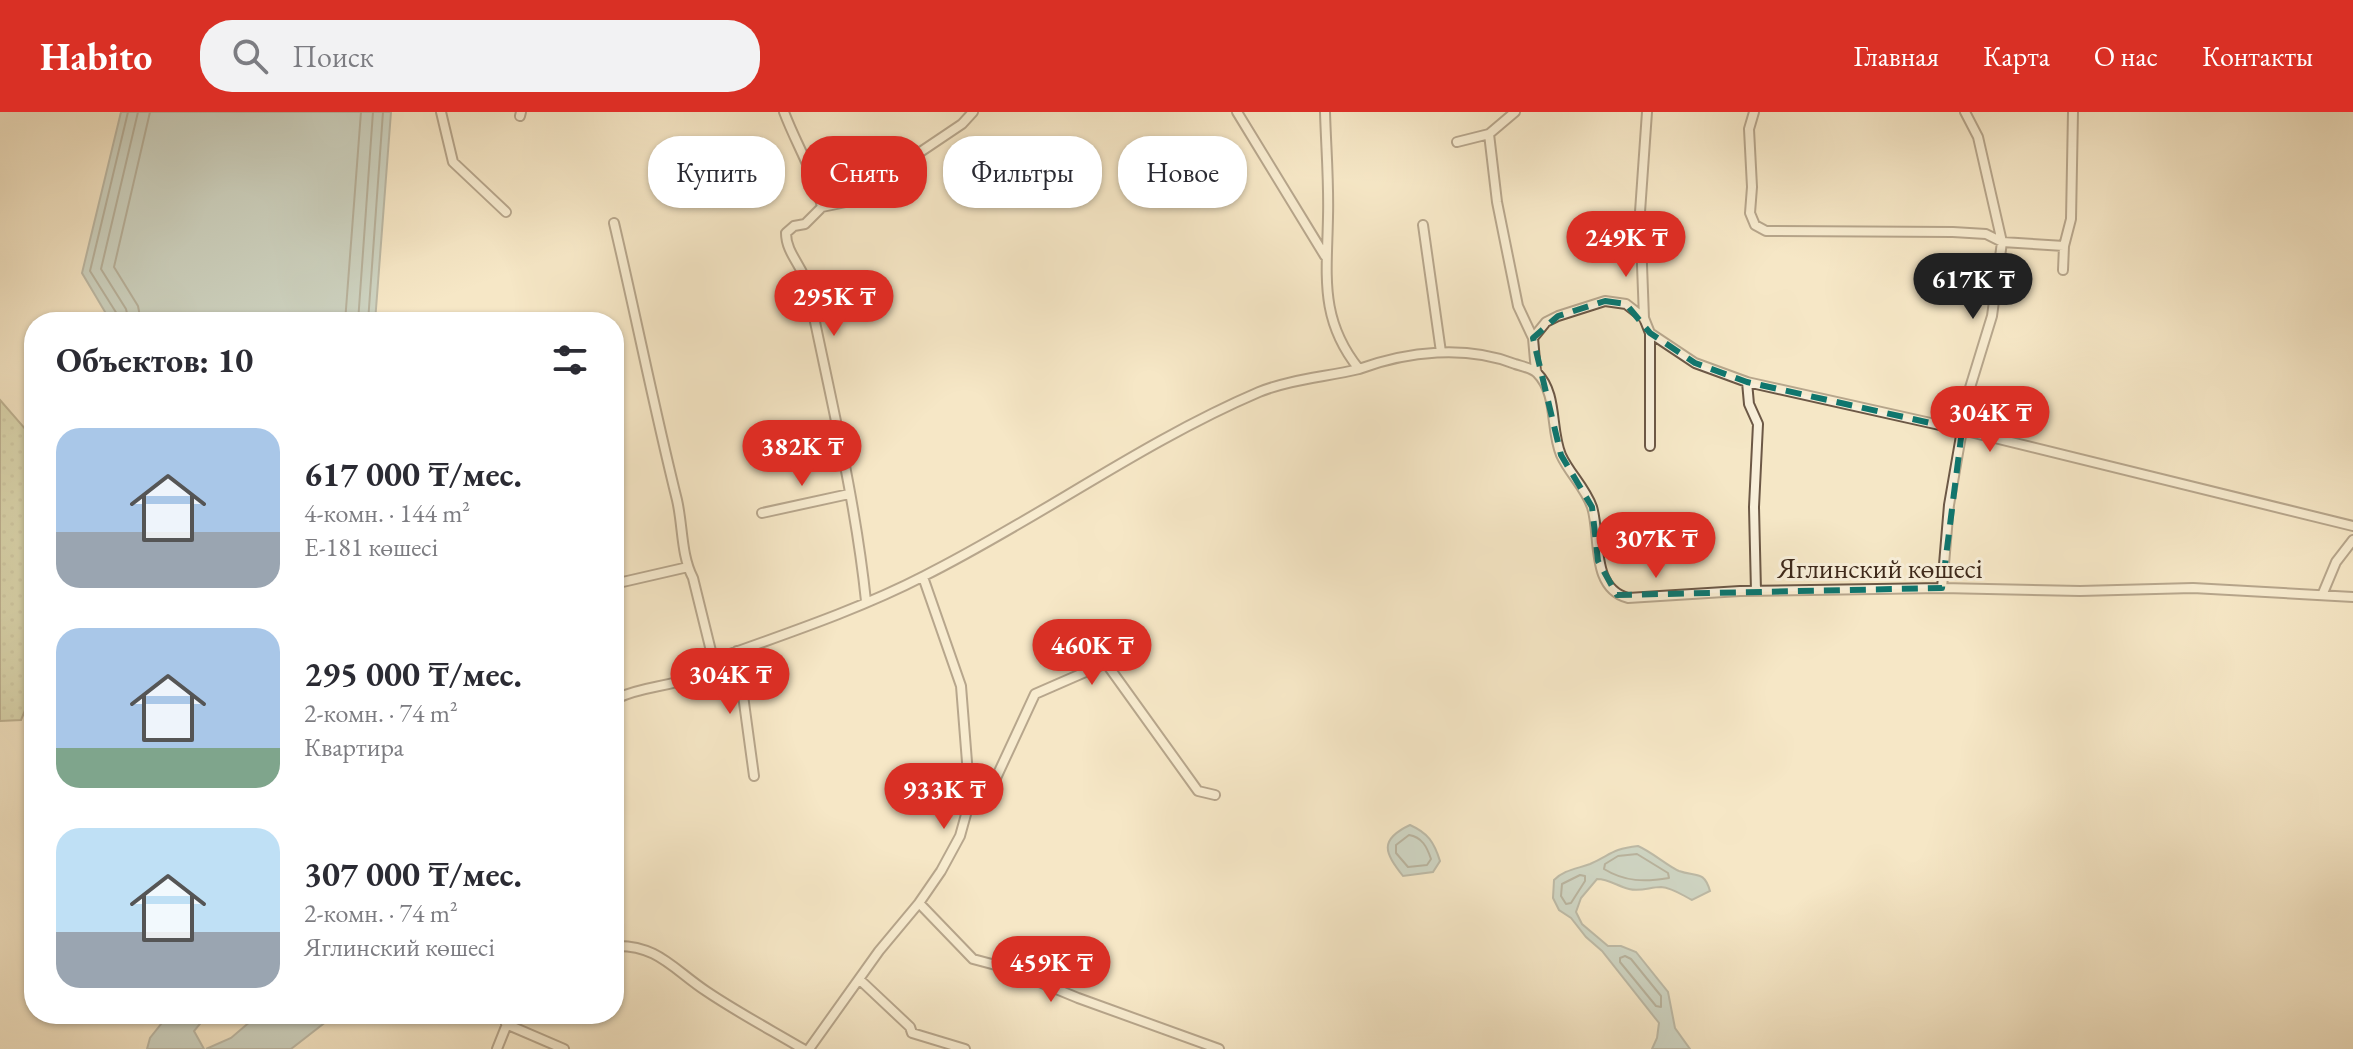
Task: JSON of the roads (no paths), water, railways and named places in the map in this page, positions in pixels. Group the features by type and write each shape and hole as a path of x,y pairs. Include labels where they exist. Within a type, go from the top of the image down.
{"street":[{"path":"441,112 453,162 506,212"},
{"path":"784,112 801,154"},
{"path":"927,148 962,124 973,112"},
{"path":"1237,112 1325,257"},
{"path":"1325,112 1329,218 1325,257 1333,329 1359,369"},
{"path":"1457,142 1489,134 1515,112"},
{"path":"1647,112 1640,212 1644,318 1650,333 1650,446"},
{"path":"1754,112 1749,129 1750,213 1755,225 1766,231 1819,229 1986,234 2002,242 2064,246"},
{"path":"1942,588 1949,505 1962,430 1961,417 1992,316 2002,242 1978,137 1965,112"},
{"path":"2063,270 2064,246 2071,219 2073,112"},
{"path":"624,695 635,690 663,687 706,672 716,659 923,577 1166,438 1260,392 1293,381 1441,352 1469,351 1496,356 1536,372 1533,338 1518,306 1497,202 1489,134"},
{"path":"821,208 805,224 794,226 786,233 786,245 806,278 859,532 866,601"},
{"path":"614,223 677,503 688,567 711,651 716,659"},
{"path":"1423,225 1441,352"},
{"path":"1533,338 1546,322 1605,301 1626,304 1644,318"},
{"path":"1650,333 1695,363 1747,382 1962,430 2353,526"},
{"name":"Яглинский көшесі","path":"1536,372 1549,395 1561,455 1592,507 1598,561 1617,595 1628,598 1756,591 2193,588 2353,597"},
{"path":"1747,382 1749,404 1758,424 1754,507 1756,591"},
{"path":"762,513 849,494"},
{"path":"2323,593 2336,562 2353,540"},
{"path":"624,582 688,567"},
{"path":"624,946 634,945 675,965 705,990 806,1049 919,903 960,836 970,800 961,686 923,577"},
{"path":"737,651 754,776"},
{"path":"970,800 990,791 1035,694 1106,663 1198,791 1215,795"},
{"path":"919,903 973,959 1003,967 1219,1049"},
{"path":"859,979 910,1027 912,1033 965,1049"},
{"path":"497,1049 506,1024 564,1049"}],"water":[{"path":"121,112 391,112 376,312 105,312 82,273"},
{"path":"1410,825 1426,835 1435,848 1440,861 1433,872 1403,876 1389,854 1389,842 1393,836"},
{"path":"1638,846 1679,871 1699,875 1710,891 1692,900 1665,888 1633,890 1597,879 1581,898 1576,912 1582,924 1608,946 1621,946 1636,952 1668,992 1675,1028 1690,1049 1652,1049 1659,1023 1602,951 1571,918 1559,910 1553,898 1554,880 1562,874 1616,851"},
{"path":"161,1024 200,1024 194,1031 204,1049 147,1049 150,1038"},
{"path":"247,1024 323,1024 291,1049 206,1049 231,1038"}]}
